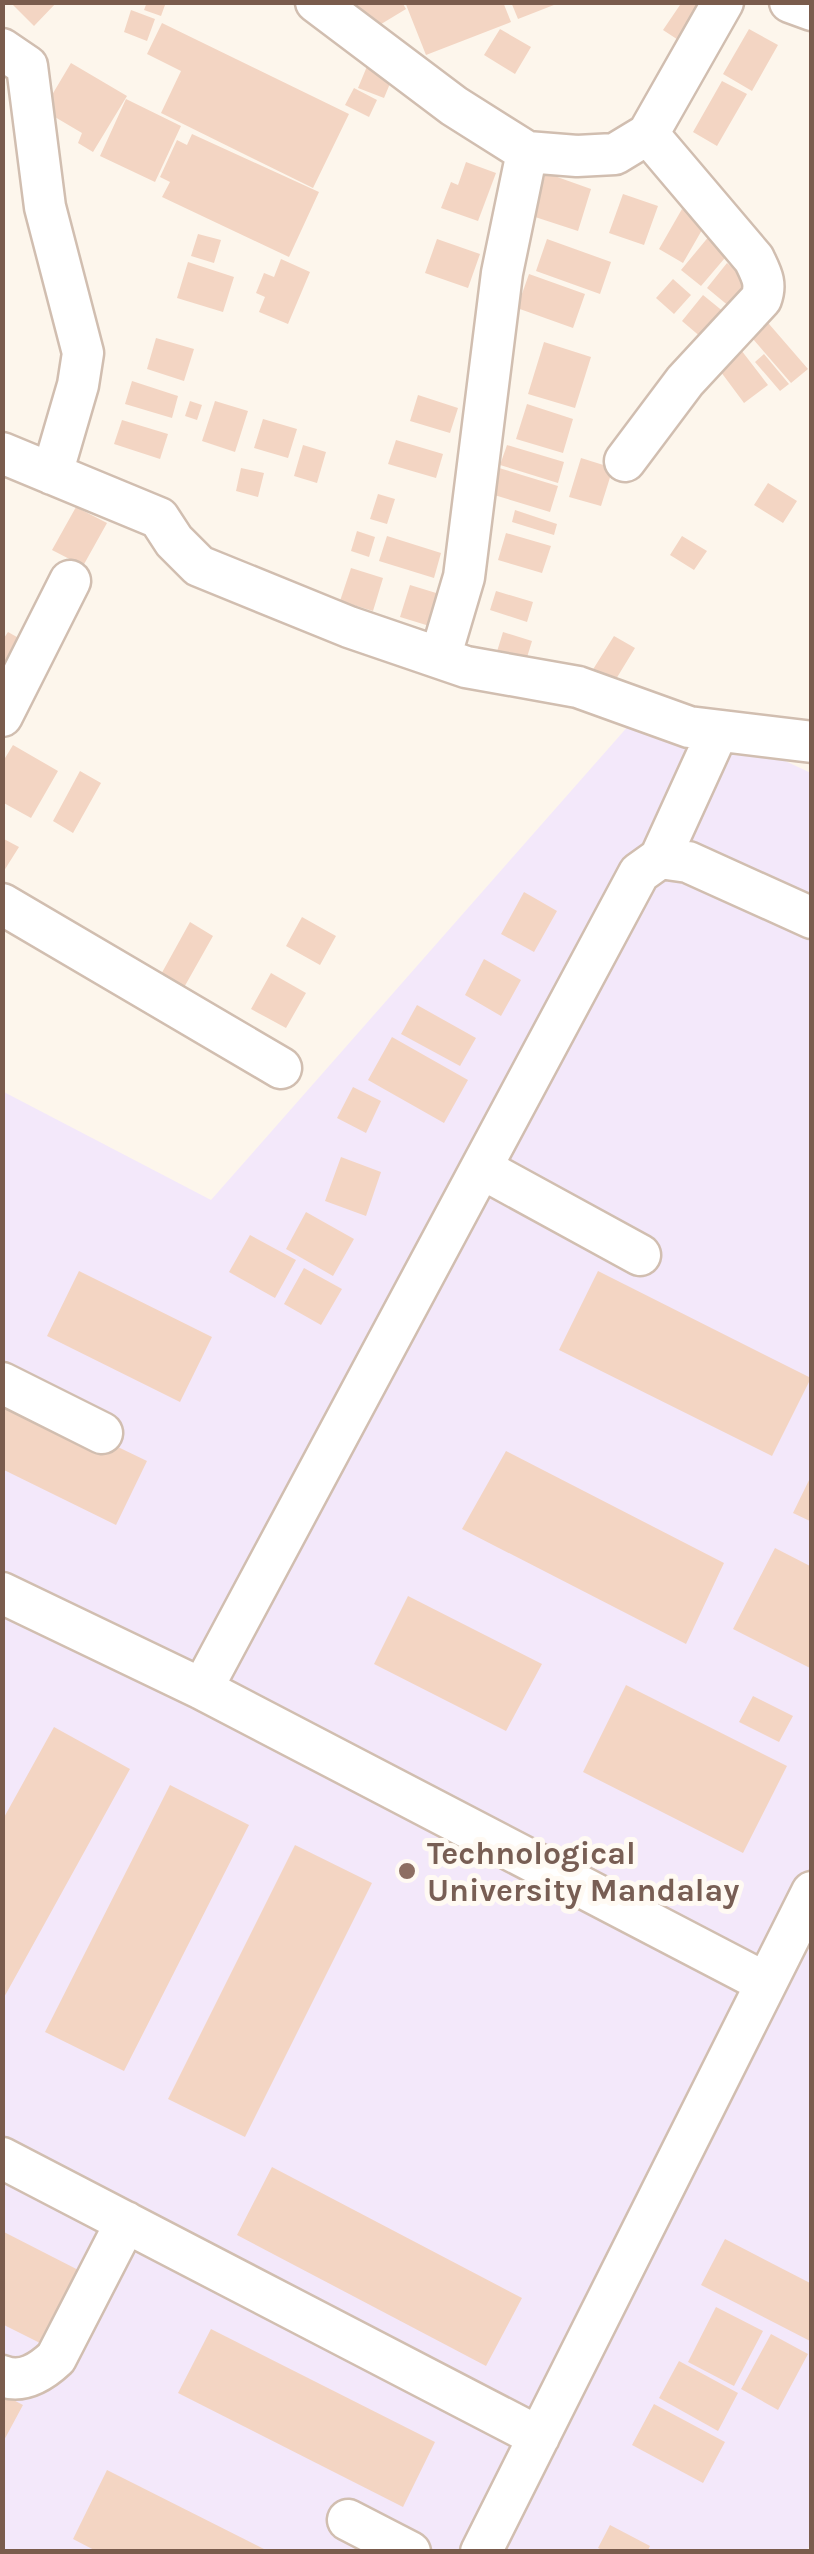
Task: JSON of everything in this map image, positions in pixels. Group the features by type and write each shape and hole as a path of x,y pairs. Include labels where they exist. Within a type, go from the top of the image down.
{"street":[{"path":"316,2 454,106 528,152 550,155 614,154 648,134 723,2"},
{"path":"790,2 812,10"},
{"path":"2,50 27,66 45,207 84,353 52,474"},
{"path":"625,461 685,381 761,299 764,291 764,281 754,260 648,134"},
{"path":"440,658 464,576 499,291 528,152"},
{"path":"4,458 160,518 174,541 198,566 348,627 503,675 578,687 689,727 812,742"},
{"path":"2,716 70,581"},
{"path":"202,1689 639,873 660,858 718,731"},
{"path":"660,858 688,862 812,918"},
{"path":"2,904 281,1068"},
{"path":"482,1168 640,1255"},
{"path":"2,1382 102,1433"},
{"path":"4,1597 202,1689 764,1982"},
{"path":"481,2552 812,1892"},
{"path":"2,2158 539,2438"},
{"path":"2,2376 10,2380 39,2374 56,2358 126,2222"},
{"path":"344,2524 410,2552"}],"shaded area":[{"name":"Technological University Mandalay","path":"652,699 811,773 812,2542 806,2551 3,2551 2,1091 211,1200"}],"building":[{"path":"10,2 57,2 34,26"},
{"path":"147,2 165,5 161,16 144,10"},
{"path":"350,2 402,2 406,9 368,32"},
{"path":"405,2 503,2 511,22 426,55"},
{"path":"511,2 559,2 559,3 518,19"},
{"path":"682,2 702,2 692,49 663,30"},
{"path":"131,10 155,19 147,41 124,32"},
{"path":"162,23 349,114 313,188 161,113 181,71 147,54"},
{"path":"500,29 531,47 515,74 484,55"},
{"path":"749,29 778,45 752,91 723,74"},
{"path":"71,63 127,96 93,152 78,143 82,133 43,110"},
{"path":"368,64 394,74 384,98 358,88"},
{"path":"722,81 747,94 717,146 693,132"},
{"path":"354,88 377,100 369,117 345,105"},
{"path":"126,99 181,126 155,182 100,156"},
{"path":"192,134 319,192 289,257 162,197 170,182 160,177 177,140 187,145"},
{"path":"466,162 496,173 478,221 441,208 451,182 458,185"},
{"path":"546,173 591,189 578,231 532,216"},
{"path":"623,194 658,206 644,245 609,233"},
{"path":"682,209 706,223 683,263 659,249"},
{"path":"198,234 221,240 214,263 191,256"},
{"path":"710,235 730,252 701,286 681,270"},
{"path":"437,239 480,254 468,288 425,273"},
{"path":"547,239 611,262 600,294 536,271"},
{"path":"281,259 310,272 288,324 259,312 265,297 256,293 264,273 274,277"},
{"path":"188,262 234,277 223,312 177,298"},
{"path":"727,263 756,287 736,312 707,288"},
{"path":"529,274 585,294 573,328 517,308"},
{"path":"673,279 691,295 674,314 656,298"},
{"path":"703,295 730,317 709,344 682,321"},
{"path":"763,317 808,369 791,383 747,332"},
{"path":"156,338 194,349 184,381 147,369"},
{"path":"544,342 591,357 575,408 528,394"},
{"path":"738,346 768,385 744,403 715,364"},
{"path":"764,354 789,384 780,391 755,362"},
{"path":"132,381 178,396 172,418 125,404"},
{"path":"418,395 458,408 450,433 410,421"},
{"path":"190,401 202,405 197,420 185,416"},
{"path":"215,401 248,411 235,452 202,441"},
{"path":"527,404 573,419 563,453 516,439"},
{"path":"263,419 297,429 288,458 254,448"},
{"path":"122,420 168,434 160,459 114,444"},
{"path":"396,440 443,454 436,478 388,464"},
{"path":"303,445 326,452 317,483 294,476"},
{"path":"507,445 564,462 558,483 500,465"},
{"path":"581,458 613,468 601,506 569,497"},
{"path":"241,468 264,473 258,497 236,491"},
{"path":"499,468 558,486 550,512 491,494"},
{"path":"768,483 797,501 783,523 754,505"},
{"path":"378,494 395,499 387,524 370,519"},
{"path":"76,507 107,523 83,566 52,550"},
{"path":"515,510 557,524 554,535 512,522"},
{"path":"357,531 375,537 369,557 351,551"},
{"path":"506,533 551,546 542,573 498,560"},
{"path":"387,536 441,553 434,578 379,561"},
{"path":"682,536 707,551 694,570 670,555"},
{"path":"351,568 383,578 373,611 340,601"},
{"path":"410,585 446,596 436,628 400,617"},
{"path":"496,591 533,602 527,622 490,610"},
{"path":"8,632 31,645 17,669 2,660 2,641"},
{"path":"503,632 532,641 524,667 495,658"},
{"path":"614,636 635,648 613,684 592,671"},
{"path":"13,745 58,771 31,818 2,802 2,763"},
{"path":"80,771 101,783 73,833 53,821"},
{"path":"2,838 19,847 2,874"},
{"path":"524,892 557,911 534,952 501,934"},
{"path":"302,917 336,936 320,965 286,946"},
{"path":"190,922 213,936 182,991 159,978"},
{"path":"484,959 521,980 501,1016 465,995"},
{"path":"271,973 306,993 286,1028 251,1009"},
{"path":"417,1005 476,1038 460,1066 401,1034"},
{"path":"392,1037 468,1080 444,1123 368,1080"},
{"path":"353,1087 381,1101 366,1133 337,1118"},
{"path":"341,1157 381,1172 366,1216 325,1201"},
{"path":"306,1212 354,1239 333,1276 286,1249"},
{"path":"250,1235 296,1260 275,1298 229,1272"},
{"path":"304,1268 342,1289 321,1325 284,1304"},
{"path":"79,1271 212,1337 180,1402 47,1336"},
{"path":"598,1271 811,1378 772,1456 559,1350"},
{"path":"12,1396 147,1461 116,1525 2,1469 2,1415"},
{"path":"506,1451 724,1563 686,1644 462,1529"},
{"path":"812,1474 812,1522 793,1513"},
{"path":"775,1548 812,1567 812,1669 733,1629"},
{"path":"408,1596 542,1664 506,1731 374,1664"},
{"path":"626,1685 787,1766 743,1853 583,1772"},
{"path":"753,1696 793,1716 779,1742 739,1722"},
{"path":"54,1727 130,1769 2,2001 2,1821"},
{"path":"170,1785 249,1825 124,2071 45,2032"},
{"path":"295,1845 372,1883 245,2137 168,2099"},
{"path":"272,2167 522,2298 486,2366 237,2235"},
{"path":"2,2231 92,2277 54,2350 2,2324"},
{"path":"725,2239 812,2284 812,2342 701,2285"},
{"path":"716,2307 763,2331 734,2386 688,2362"},
{"path":"211,2329 435,2442 403,2507 178,2393"},
{"path":"771,2334 808,2354 778,2410 741,2389"},
{"path":"679,2361 738,2393 718,2431 659,2398"},
{"path":"2,2394 23,2405 2,2444"},
{"path":"654,2404 725,2442 703,2483 632,2445"},
{"path":"107,2470 270,2552 98,2552 73,2539"},
{"path":"610,2525 650,2546 647,2552 606,2552 598,2548"}],"place":[{"name":"Technological University Mandalay","path":"407,1871"}]}
